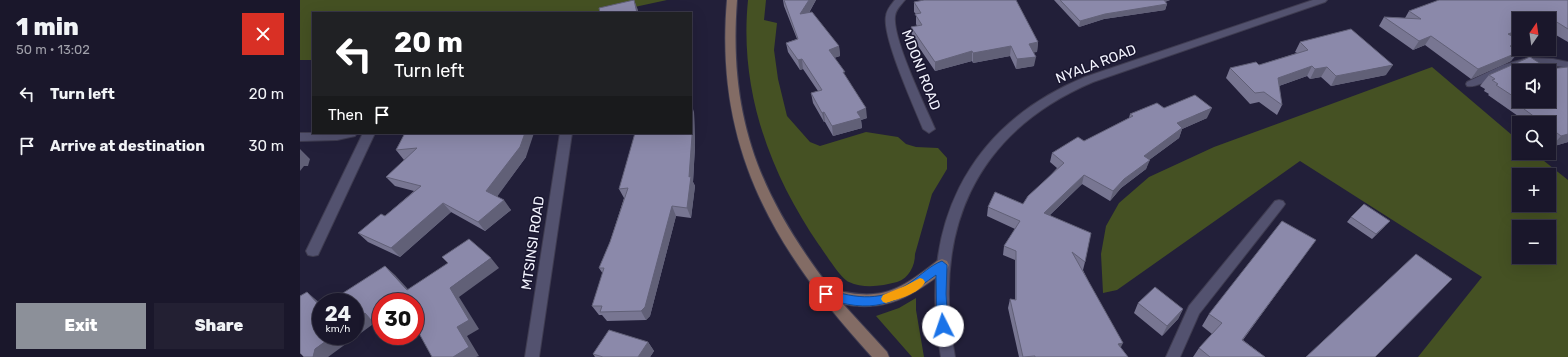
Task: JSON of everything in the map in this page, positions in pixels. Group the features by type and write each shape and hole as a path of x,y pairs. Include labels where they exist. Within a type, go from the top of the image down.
{"main road":[{"path":"732,0 730,13 731,77 742,134 760,187 777,221 826,294 882,357"},
{"path":"826,294 851,301 871,302 891,298 909,290 942,265"}],"street":[{"name":"MDONI ROAD","path":"900,0 892,10 890,17 893,40 929,129"},
{"name":"NYALA ROAD","path":"948,357 943,326 941,294 942,265 946,238 963,190 975,168 990,148 1025,115 1055,96 1088,80 1322,0"},
{"path":"1471,84 1513,64 1527,60 1568,65"},
{"path":"300,137 338,134"},
{"path":"313,251 369,134"},
{"name":"MTSINSI ROAD","path":"532,357 566,134"}],"lane":[{"path":"1173,357 1194,310 1279,204"}],"green space":[{"path":"300,0 667,0 612,12 312,12 312,60 300,60"},
{"path":"748,0 766,0 764,20 777,23 774,50 778,79 787,116 810,142 820,146 866,132 898,137 906,144 916,147 938,148 947,158 947,169 932,194 915,254 914,263 905,278 897,282 879,286 861,286 849,282 833,265 801,217 772,159 761,128 753,97 748,66 746,33"},
{"path":"1432,67 1512,135 1512,160 1543,160 1553,168 1512,168 1512,212 1556,212 1556,170 1568,180 1568,357 1418,357 1482,277 1300,161 1117,290 1103,293 1101,254 1106,226 1119,203 1149,177 1214,147"},
{"path":"916,298 916,310 924,357 912,357 876,316 899,308"}],"building":[{"path":"634,0 637,12 600,12 599,8"},
{"path":"784,0 809,0 800,14 812,12 839,46 829,50 845,72 843,72 866,108 857,112 861,118 832,126 824,112 822,113 811,93 822,90 802,59 798,60 786,43 798,39"},
{"path":"924,0 1016,0 1038,42 1029,44 1036,57 1017,59 1011,46 973,53 972,51 935,62 911,27 922,25 915,14 921,13 914,2"},
{"path":"1060,0 1164,0 1167,4 1105,14 1080,21"},
{"path":"1439,0 1568,0 1568,29 1556,22 1556,12 1512,12 1512,33 1508,34 1512,36 1512,45 1510,46 1512,47 1512,55 1478,69 1431,36 1419,41 1384,17 1421,19 1409,11"},
{"path":"1351,29 1393,65 1336,76 1327,67 1315,69 1312,66 1278,78 1282,105 1264,92 1255,93 1230,68 1256,62 1259,65 1308,50 1300,42"},
{"path":"1530,57 1541,64 1514,64"},
{"path":"1512,65 1512,95 1496,85 1498,84 1492,80 1495,79 1489,75"},
{"path":"1568,67 1568,134 1561,136 1556,132 1556,116 1534,116 1524,109 1556,108 1556,68"},
{"path":"1195,95 1212,108 1177,123 1182,128 1144,156 1150,160 1124,179 1113,191 1084,175 1044,213 1091,233 1085,262 1072,252 1123,343 1118,344 1128,357 1023,357 1010,299 1016,300 1016,251 1004,246 1020,221 988,207 995,192 1023,204 1028,196 1064,163 1052,153 1078,137 1084,141 1133,116 1130,114 1157,103 1164,108"},
{"path":"404,134 525,134 520,147 486,191 504,200 478,222 443,203 391,248 358,233 381,214 385,216 421,186 386,177 417,148 396,150"},
{"path":"635,134 692,134 689,177 691,176 687,208 672,206 645,307 641,311 600,312 602,306 592,306 604,268 599,268 610,242 628,188 619,189"},
{"path":"1364,204 1390,221 1376,234 1351,217"},
{"path":"1282,221 1316,240 1242,340 1265,357 1210,357 1199,348 1222,323 1209,314"},
{"path":"469,239 491,258 450,288 469,320 457,327 469,347 453,357 432,357 424,342 424,293 372,293 372,321 364,314 364,293 343,293 385,266 407,290 448,263 442,257"},
{"path":"1416,254 1452,279 1375,357 1306,357"},
{"path":"1155,287 1183,309 1167,326 1138,303"},
{"path":"307,292 312,297 312,345 321,345 315,349 313,357 304,357 300,353 300,296"},
{"path":"609,330 648,342 638,357 603,357 593,354"}],"slow traffic":[{"path":"886,299 909,290 920,282"}],"route":[{"path":"826,294 851,301 871,302 891,298 909,290 942,265 941,294 943,326"}]}
